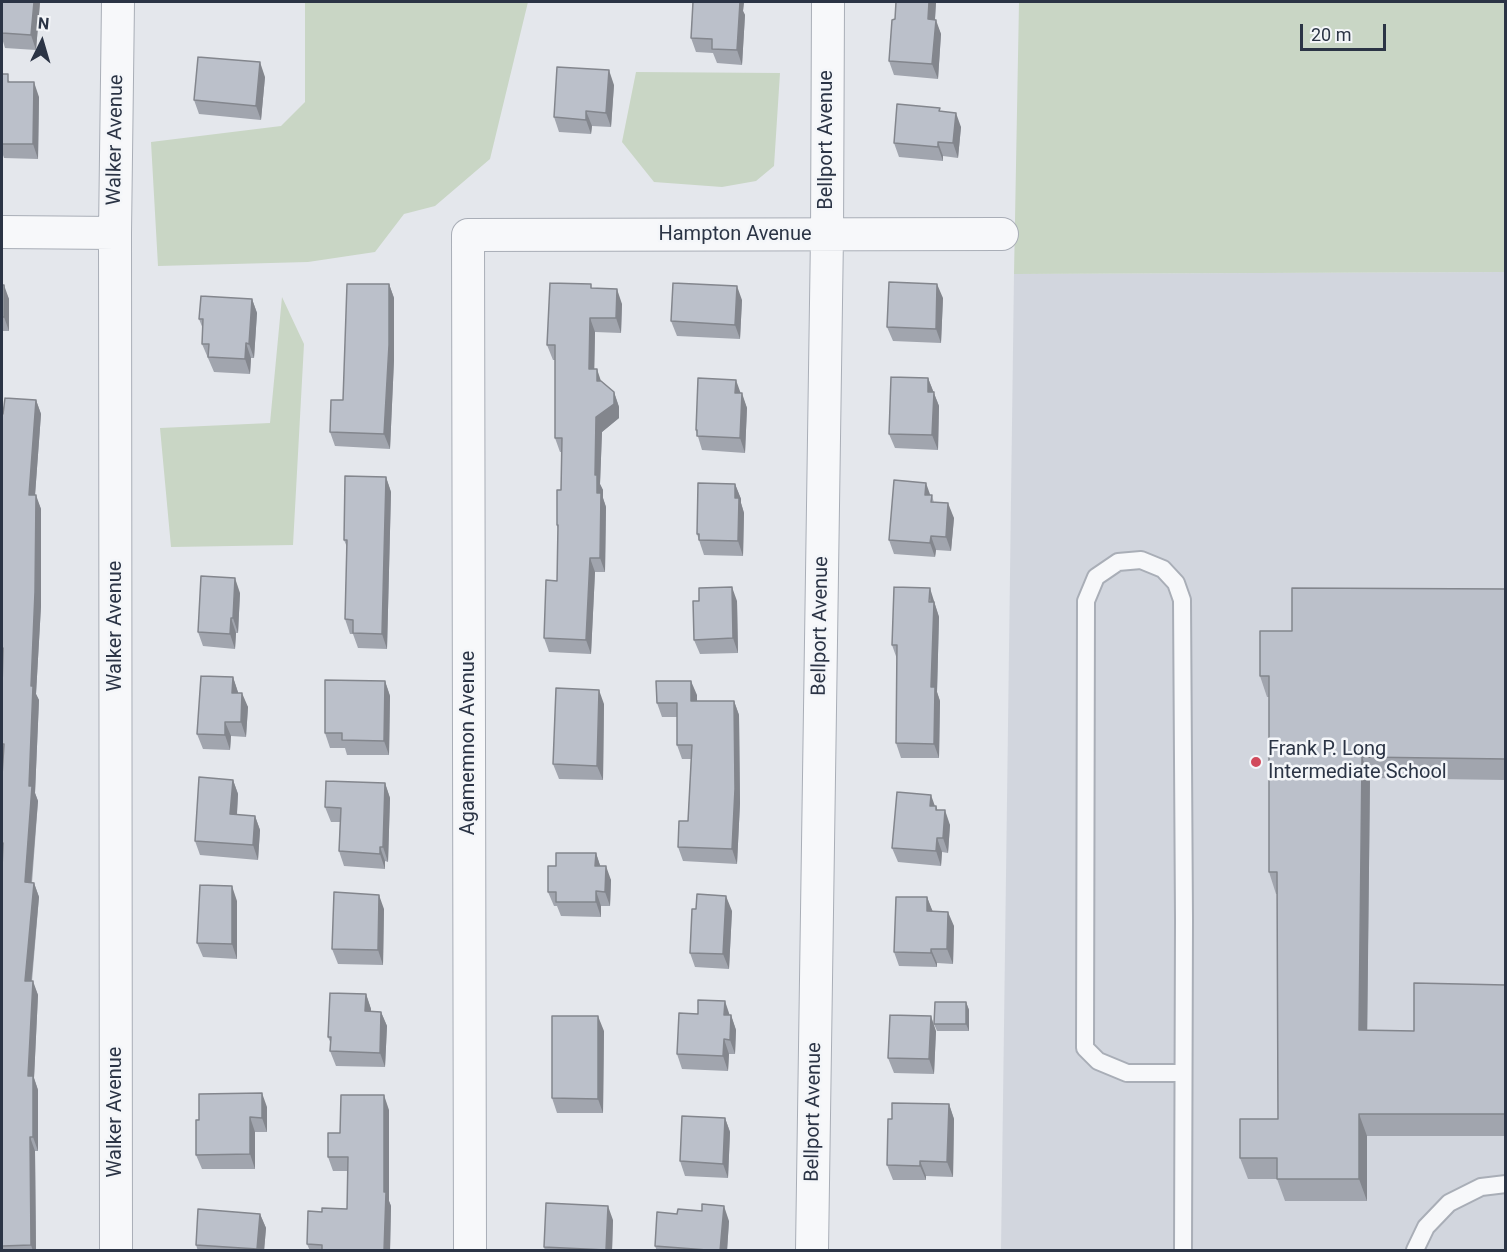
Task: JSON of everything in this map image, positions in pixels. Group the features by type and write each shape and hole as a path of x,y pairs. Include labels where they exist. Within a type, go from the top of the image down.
{"street":[{"name":"Walker Avenue","path":"116,1251 118,2"},
{"name":"Bellport Avenue","path":"812,1251 827,235 828,2"},
{"path":"2,232 116,233"},
{"name":"Hampton Avenue","path":"468,235 1002,234"},
{"name":"Agamemnon Avenue","path":"468,235 470,1251"}],"lane":[{"path":"1183,1073 1127,1073 1098,1061 1085,1048 1086,601 1096,577 1118,562 1141,560 1163,568 1176,583 1182,600 1184,920 1183,1251"},
{"path":"1415,1251 1426,1227 1449,1203 1481,1187 1506,1184"}],"shaded area":[{"name":"Frank P. Long Intermediate School","path":"1505,272 1505,1250 1001,1250 1014,274"}],"green space":[{"path":"305,2 528,2 490,159 435,206 404,214 375,252 308,262 158,266 151,142 281,126 305,102"},
{"path":"1019,2 1505,2 1505,272 1014,274"},
{"path":"636,72 780,73 774,166 756,181 722,187 654,182 622,142"},
{"path":"282,297 304,344 293,545 171,547 160,428 270,423"}],"building":[{"path":"2,2 34,2 31,35 2,33"},
{"path":"693,2 740,2 737,50 712,49 712,39 691,38"},
{"path":"896,2 929,2 928,19 936,20 932,64 889,61 892,20 895,19"},
{"path":"198,57 260,62 256,106 194,100"},
{"path":"557,67 609,70 606,113 586,111 586,120 554,117"},
{"path":"2,74 8,74 8,82 34,82 33,144 2,144"},
{"path":"897,104 940,108 939,111 956,113 953,143 938,142 938,147 894,143"},
{"path":"889,282 937,284 936,329 887,327"},
{"path":"550,283 591,284 591,288 617,289 616,318 590,318 589,369 597,369 597,381 601,381 614,392 614,404 596,417 595,475 597,475 597,493 601,493 600,558 590,558 586,640 544,638 546,580 557,581 557,490 561,490 562,438 555,438 555,345 547,345"},
{"path":"673,283 737,286 735,325 671,321"},
{"path":"347,284 389,284 389,345 384,434 330,432 331,400 343,400"},
{"path":"2,285 4,285 4,317 2,317"},
{"path":"201,296 252,299 249,344 246,343 245,359 208,357 209,344 202,344 203,319 199,319"},
{"path":"891,377 928,378 928,392 934,392 932,435 889,434"},
{"path":"698,378 736,380 735,393 742,393 740,438 697,436"},
{"path":"5,398 36,400 29,495 36,495 29,786 32,786 25,882 34,883 25,981 33,981 28,1076 33,1076 33,1137 30,1137 31,1245 2,1246 2,776 4,744 2,744 2,414"},
{"path":"345,476 386,477 382,634 353,633 353,620 345,619 347,540 344,540"},
{"path":"894,480 926,483 925,495 932,495 931,502 948,503 946,537 931,536 930,543 889,540"},
{"path":"698,483 735,484 735,498 739,498 738,541 699,540 699,534 697,534"},
{"path":"201,576 235,578 230,634 198,632"},
{"path":"732,587 733,638 694,640 693,601 699,601 699,588"},
{"path":"894,587 930,588 929,602 934,602 931,687 935,687 934,744 896,743 897,645 892,645"},
{"path":"1292,588 1506,589 1506,759 1362,757 1359,1030 1414,1031 1414,983 1506,985 1506,1114 1359,1114 1359,1179 1277,1179 1277,1158 1240,1158 1240,1119 1278,1119 1277,872 1269,872 1269,676 1260,676 1260,631 1292,631"},
{"path":"201,676 233,677 232,693 242,693 241,722 225,722 225,735 197,734"},
{"path":"325,680 385,681 384,741 342,740 342,733 325,733"},
{"path":"656,681 691,681 691,701 734,701 735,789 732,849 678,847 679,821 688,821 692,745 677,745 677,703 657,703"},
{"path":"556,688 599,690 597,766 553,764"},
{"path":"199,777 233,780 230,814 255,816 253,845 195,841"},
{"path":"326,781 385,783 383,847 380,847 380,854 339,851 341,808 325,807"},
{"path":"897,792 931,795 930,806 936,806 936,810 945,810 943,838 937,838 936,851 892,848"},
{"path":"556,853 596,853 595,866 606,866 605,892 596,891 596,902 556,902 556,892 548,892 548,866 556,866"},
{"path":"200,885 232,886 232,944 197,943"},
{"path":"334,892 379,895 378,950 332,949"},
{"path":"697,894 726,896 723,954 690,953 692,909 696,909"},
{"path":"896,897 927,897 927,911 948,912 947,949 931,949 931,953 894,952"},
{"path":"330,993 366,994 365,1011 381,1012 380,1053 330,1051 331,1037 328,1037"},
{"path":"698,1000 725,1001 724,1015 731,1015 730,1040 724,1039 723,1056 677,1054 679,1013 698,1014"},
{"path":"935,1002 966,1002 966,1024 934,1024"},
{"path":"890,1015 931,1016 929,1059 888,1058"},
{"path":"552,1016 598,1016 598,1099 552,1098"},
{"path":"262,1093 262,1118 250,1117 250,1154 196,1155 199,1094"},
{"path":"341,1095 384,1095 384,1192 386,1192 384,1251 322,1250 322,1245 307,1244 308,1211 322,1212 322,1208 347,1209 348,1157 328,1157 328,1133 340,1133"},
{"path":"892,1103 949,1104 947,1162 920,1161 920,1166 887,1165 888,1119 892,1119"},
{"path":"682,1116 725,1118 723,1164 680,1161"},
{"path":"546,1203 608,1206 606,1250 544,1247"},
{"path":"702,1204 724,1206 720,1251 655,1246 657,1212 677,1214 678,1209 702,1211"},
{"path":"198,1209 260,1214 257,1249 196,1245"}],"place":[{"name":"Frank P. Long Intermediate School","path":"1256,762"}]}
